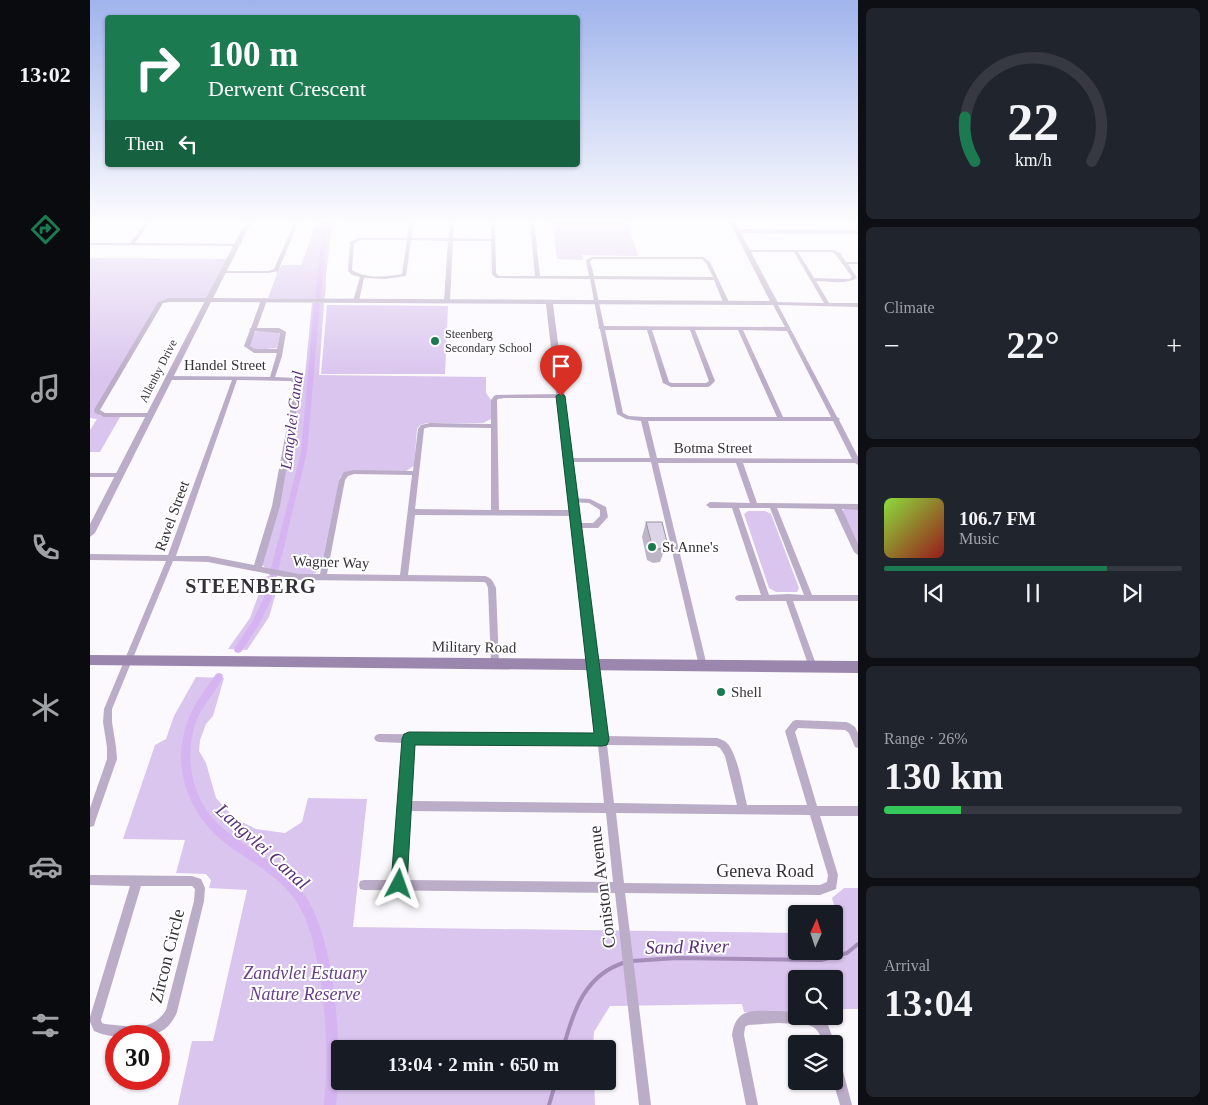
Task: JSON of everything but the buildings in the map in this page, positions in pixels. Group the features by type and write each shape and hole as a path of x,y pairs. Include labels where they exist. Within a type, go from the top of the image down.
{"main road":[{"name":"Military Road","path":"90,660 858,667"}],"street":[{"name":"Allenby Drive","path":"90,532 223,273"},
{"path":"352,273 362,277 398,276 404,273"},
{"path":"446,301 448,273"},
{"path":"496,273 496,276 538,278 716,279"},
{"path":"537,273 538,278"},
{"path":"590,273 620,414 628,418 644,419 837,419"},
{"path":"713,273 726,302"},
{"path":"759,273 858,461"},
{"path":"809,273 828,303"},
{"path":"813,279 854,279 850,273"},
{"path":"356,301 362,277"},
{"path":"150,415 104,415 97,412 97,410 161,302 169,300 726,302 858,305"},
{"path":"264,300 246,344 248,348 254,351 280,352"},
{"path":"549,302 593,664"},
{"path":"601,328 789,329"},
{"path":"649,328 666,383 671,385 708,385 712,381 692,328"},
{"path":"740,328 781,419"},
{"path":"252,329 281,330 283,333 280,352 272,379"},
{"name":"Handel Street","path":"169,378 293,379 298,384 276,506 257,569"},
{"name":"Ravel Street","path":"90,822 92,810 112,759 113,752 106,724 108,709 172,558 235,379"},
{"path":"495,512 493,403 496,397 561,396"},
{"path":"644,419 703,666"},
{"path":"404,577 420,431 423,426 493,426"},
{"name":"Botma Street","path":"568,460 858,461"},
{"path":"739,461 754,505"},
{"path":"323,577 342,480 346,474 354,472 416,473"},
{"path":"90,475 119,475"},
{"path":"573,500 590,501 603,511 604,518 596,525 576,526"},
{"path":"710,505 858,507"},
{"path":"735,506 766,597"},
{"path":"773,506 810,598"},
{"path":"837,507 858,552"},
{"path":"412,512 574,513"},
{"name":"Wagner Way","path":"90,557 208,559 299,577 479,578 489,581 492,588 495,664"},
{"path":"788,597 813,667"},
{"path":"739,598 858,598"},
{"name":"Coniston Avenue","path":"593,664 645,1105"},
{"path":"814,811 790,735 791,728 796,724 846,726 852,730 858,744"},
{"path":"379,738 717,742 723,745 729,754 743,810"},
{"path":"399,884 409,739"},
{"path":"404,806 858,811"},
{"name":"Geneva Road","path":"620,888 820,890 827,888 832,885 833,875 814,811"},
{"name":"Zircon Circle","path":"90,880 137,880 194,882 200,888 199,901 171,1012 165,1023 152,1031 105,1030 96,1025 96,1016 137,880"},
{"path":"364,885 620,888"},
{"path":"752,1105 738,1035 742,1021 752,1017 811,1019 822,1027 825,1035"},
{"path":"842,1090 846,1105"}],"green space":[{"path":"90,273 223,273 208,300 163,301 97,412 100,416 120,417 100,452 90,452 90,430 97,419 90,418"},
{"path":"276,273 326,273 324,299 268,298"},
{"path":"312,303 324,303 319,375 486,377 486,393 491,400 491,419 483,423 427,423 420,425 417,429 414,466 406,471 352,471 340,477 321,569 316,573 302,575 265,568 262,564 300,384 297,380 305,375"},
{"path":"327,305 448,306 445,374 321,374"},
{"path":"255,332 280,332 277,348 255,350 248,344"},
{"path":"846,508 858,508 858,546 842,513"},
{"path":"748,511 765,511 771,514 799,588 797,592 776,592 769,588 744,514"},
{"path":"269,576 280,579 269,617 247,650 228,649 250,618 265,577"},
{"name":"Zandvlei Estuary Nature Reserve","path":"196,677 224,678 213,716 206,724 200,740 199,751 206,763 216,798 234,818 256,829 285,833 302,822 308,798 367,799 353,927 788,933 788,960 843,960 843,905 834,905 832,898 844,888 858,888 858,1009 843,1009 843,970 788,970 788,1014 744,1012 742,1004 610,1006 594,1032 594,1040 331,1040 331,1090 594,1090 595,1105 178,1105 192,1041 213,1041 247,890 209,888 211,880 206,874 176,873 185,840 123,839 155,745 166,739 174,716"}],"waterway":[{"name":"Langvlei Canal","path":"318,297 321,273"},
{"name":"Langvlei Canal","path":"238,649 255,624 267,600 304,452 317,304"},
{"name":"Langvlei Canal","path":"219,677 200,705 191,723 185,754 189,784 202,812 212,824 223,835 290,885 309,912 324,965 329,996 333,1057 330,1105"},
{"name":"Sand River","path":"632,961 677,958 821,960 847,953 858,944"},
{"name":"Sand River","path":"566,1040 577,1008 591,985 600,975 626,962"},
{"name":"Sand River","path":"549,1105 553,1090"}],"place":[{"name":"Steenberg Secondary School","path":"435,341"},
{"name":"St Anne's","path":"652,547"},
{"name":"Shell","path":"721,692"}],"district":[{"name":"STEENBERG","path":"251,586"}],"route":[{"path":"399,884 409,739 602,740 561,396"}]}
